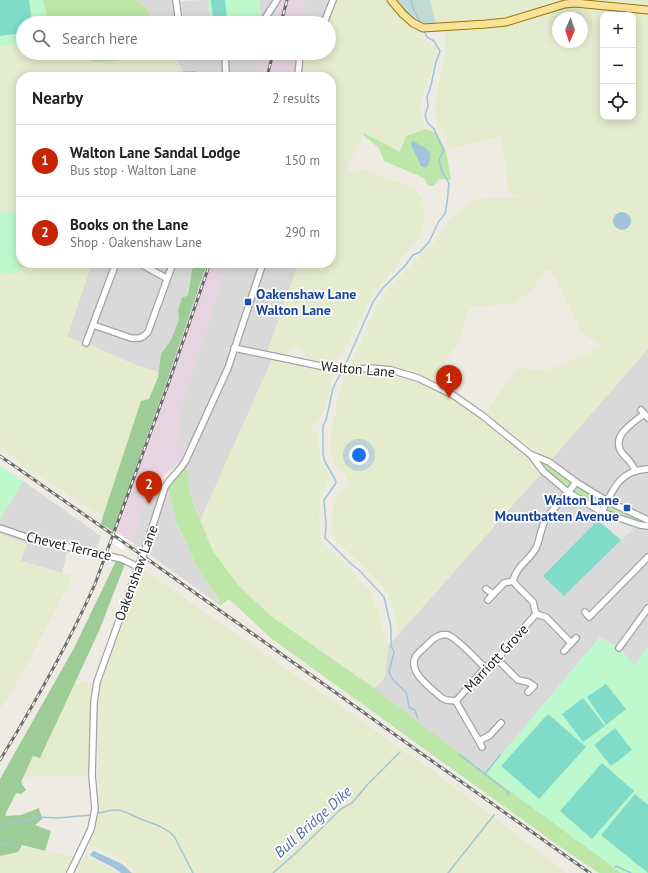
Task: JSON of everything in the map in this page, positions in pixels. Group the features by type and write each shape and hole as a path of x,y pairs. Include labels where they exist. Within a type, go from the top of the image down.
{"main road":[{"path":"391,0 408,19 417,26 422,27 506,22 565,4 575,3 648,10"}],"street":[{"path":"176,0 178,16"},
{"path":"268,16 277,0"},
{"path":"327,16 333,0"},
{"path":"225,60 226,72"},
{"path":"298,72 299,60"},
{"path":"86,343 114,268"},
{"path":"148,268 166,278"},
{"path":"93,325 131,338 137,339 145,336 148,332 171,268"},
{"name":"Oakenshaw Lane","path":"70,873 90,829 94,811 92,775 95,692 97,682 144,553 165,487 181,468 191,451 228,368 261,268"},
{"name":"Walton Lane","path":"234,348 273,358 343,370 371,368 391,370 418,378 453,395 483,416 531,455 544,471 569,493 602,512 640,525 648,526"},
{"path":"635,471 632,464 620,449 618,440 621,433 644,414"},
{"name":"Walton Lane","path":"531,455 549,462 576,482 607,501 648,520"},
{"path":"602,512 618,482 630,473 648,469"},
{"path":"488,600 504,583 513,581 517,569 536,549 544,523 548,516 569,493 576,482"},
{"name":"Chevet Terrace","path":"0,528 32,538 116,557 139,564"},
{"path":"584,612 589,617 648,557"},
{"name":"Marriott Grove","path":"513,581 533,602 536,614"},
{"path":"486,589 493,594"},
{"path":"619,648 648,608"},
{"name":"Marriott Grove","path":"536,614 546,617 571,643"},
{"name":"Marriott Grove","path":"456,702 485,668 497,659 536,614"},
{"path":"482,747 456,702 442,698 416,673 413,664 416,656 434,638 447,635 456,640 485,668"},
{"path":"564,651 576,638"},
{"path":"497,659 518,680 528,682 534,686 528,692"},
{"path":"479,741 490,735 501,723"}],"shaded area":[{"path":"0,0 29,0 31,16 16,16 16,34 0,36"},
{"path":"137,0 173,0 176,16 151,16 142,3"},
{"path":"208,0 209,16 183,16 181,1"},
{"path":"211,0 225,0 227,16 213,16"},
{"path":"259,0 280,0 275,16 261,16"},
{"path":"280,0 305,0 301,16 275,16"},
{"path":"305,0 331,0 324,16 301,16"},
{"path":"391,0 430,0 437,28 423,28"},
{"path":"178,60 260,60 257,72 184,72"},
{"path":"260,60 296,60 295,72 257,72"},
{"path":"413,141 429,152 430,159 426,168 421,166 411,145 411,142"},
{"path":"622,212 628,215 631,221 628,227 622,230 616,227 613,221 616,215"},
{"path":"90,268 194,268 189,284 188,295 182,298 178,310 179,320 177,328 161,354 159,372 133,364 86,343 67,337"},
{"path":"205,268 225,268 178,416 180,444 188,447 184,458 164,475 146,499 132,542 113,531 165,387"},
{"path":"225,268 297,268 267,352 275,353 200,521 190,492 184,458 188,447 180,444 178,416"},
{"path":"648,349 648,520 607,501 549,462"},
{"path":"543,471 648,526 648,646 635,666 619,648 600,637 486,773 374,688 385,677 388,646"},
{"path":"23,481 101,536 95,554 68,549 62,573 20,561 26,544 0,534 0,519"},
{"path":"157,484 168,489 176,523 201,574 220,602 218,604 132,542 146,499"},
{"path":"602,512 640,525 621,540 598,520"},
{"path":"598,520 621,540 564,596 543,576"},
{"path":"606,684 626,709 606,725 587,697"},
{"path":"583,698 605,726 583,742 562,714"},
{"path":"548,714 586,747 539,799 501,766"},
{"path":"615,728 632,750 611,766 594,745"},
{"path":"602,763 634,791 592,839 560,811"},
{"path":"635,794 648,805 648,873 601,835"},
{"path":"94,851 122,864 132,873 121,873 91,856 90,854"}],"green space":[{"path":"0,0 43,0 46,16 16,16 16,45 0,46"},
{"path":"43,0 137,0 143,5 150,16 46,16"},
{"path":"208,0 259,0 261,16 209,16"},
{"path":"332,0 648,0 648,349 549,462 486,412 518,367 542,371 563,365 603,346 582,333 555,277 550,270 545,270 533,289 514,303 473,307 467,313 459,340 434,378 419,378 453,395 531,455 543,471 399,634 391,602 386,590 366,568 337,542 332,530 333,506 336,498 348,484 346,476 335,464 330,451 332,424 338,398 348,370 376,307 387,289 439,237 448,222 472,201 493,197 513,197 531,201 509,193 501,136 450,149 439,129 435,103 445,53 445,27 421,27 420,36 436,49 431,73 420,105 422,121 426,129 406,136 400,152 364,133 346,169 353,172 364,170 415,189 422,200 425,211 424,223 418,238 376,291 345,350 336,360 331,362 309,358 306,356 302,346 297,345 290,347 288,353 285,355 267,352 297,268 336,268 336,72 298,72 299,60 336,60 336,16 326,16"},
{"path":"16,45 16,60 178,60 184,72 16,72 16,268 90,268 67,337 86,343 133,364 159,372 149,399 141,402 103,516 28,469 0,446 0,46"},
{"path":"89,60 119,60 115,61 97,62"},
{"path":"426,129 437,133 446,151 451,180 439,179 433,186 428,186 424,178 384,161 379,148 363,135 364,133 400,152 406,136"},
{"path":"0,212 16,213 16,268 22,268 17,274 0,273"},
{"path":"194,268 205,268 165,387 113,531 101,524 103,516 141,401 149,399 158,377 161,354 171,340 179,320 178,310 182,298 188,295 192,270"},
{"path":"273,358 335,368 323,413 311,427 311,430 318,435 321,462 329,477 320,498 320,538 370,592 380,617 388,646 385,677 374,688 271,616 238,585 213,551 200,521"},
{"path":"531,455 549,462 576,482 648,520 648,526 602,512 579,499 543,471"},
{"path":"0,466 23,481 0,519"},
{"path":"186,466 190,492 195,508 213,551 238,585 271,616 374,688 622,873 599,873 559,846 272,639 229,599 220,606 218,604 220,601 201,574 176,522 168,489"},
{"path":"0,534 27,544 21,561 73,576 17,683 0,709"},
{"path":"116,561 125,564 99,631 40,758 33,756 21,782 26,790 21,794 16,793 5,815 21,815 39,808 42,819 35,825 51,831 45,851 22,845 18,852 0,856 0,779 74,648"},
{"path":"142,569 429,768 566,873 136,873 130,866 113,855 89,845 99,810 97,713 101,680 120,623"},
{"path":"600,637 619,648 635,665 648,646 648,873 621,873 486,773"},
{"path":"74,683 92,683 90,776 23,777 33,756 40,758"},
{"path":"23,848 74,857 67,873 0,873 0,856"},
{"path":"86,855 115,871 117,873 76,873"}],"pier":[{"path":"113,531 127,539 123,550 109,541"}],"waterway":[{"name":"Bull Bridge Dike","path":"411,0 413,8 421,24"},
{"name":"Bull Bridge Dike","path":"344,368 373,302 382,289 404,267 413,255 420,252 429,242 439,221 445,214 449,183 442,172 439,160 443,149 434,129 427,122 425,115 428,106 427,98 440,51 434,41 427,37 424,31"},
{"name":"Bull Bridge Dike","path":"342,371 333,388 326,420 323,426 323,454 325,462 336,483 324,500 326,524 325,538 359,570 384,597 391,627 391,646 394,652 389,672 393,680 406,692 409,707 415,710 418,719"},
{"name":"Bull Bridge Dike","path":"273,873 341,809 352,803 367,785 400,752"},
{"path":"459,754 509,793 507,795"},
{"path":"485,774 500,755"},
{"path":"95,814 117,810 128,813 165,829 174,836 193,873"},
{"path":"0,828 6,824 30,820 36,817 58,818 91,815"},
{"path":"448,873 494,815"},
{"path":"0,843 16,846 19,844"},
{"path":"615,867 616,866 631,873"}],"railway":[{"path":"283,16 287,0"},
{"path":"268,72 271,60"},
{"path":"0,760 50,674 74,629 95,584 169,382 208,268"},
{"path":"0,456 590,873"}],"place":[{"name":"Oakenshaw Lane Walton Lane","path":"248,302"},
{"name":"Walton Lane Sandal Lodge","path":"449,398"},
{"name":"Books on the Lane","path":"149,504"},
{"name":"Walton Lane Mountbatten Avenue","path":"627,508"}]}
